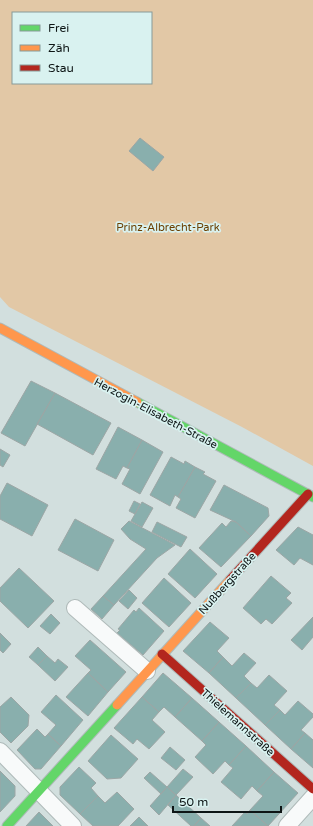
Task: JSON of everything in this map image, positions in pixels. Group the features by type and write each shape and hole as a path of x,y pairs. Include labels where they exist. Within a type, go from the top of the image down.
{"street":[{"name":"Herzogin-Elisabeth-Straße","path":"0,328 310,496"},
{"name":"Nußbergstraße","path":"7,826 162,654 310,496"},
{"path":"75,608 147,671"},
{"name":"Thielemannstraße","path":"162,654 313,789"},
{"path":"0,751 73,826"},
{"path":"287,826 313,797"}],"green space":[{"name":"Prinz-Albrecht-Park","path":"0,0 313,0 313,466 242,427 9,307 0,297"}],"building":[{"path":"140,138 164,157 153,171 129,151"},
{"path":"31,381 55,393 25,446 1,433"},
{"path":"55,393 111,423 93,455 37,424"},
{"path":"118,427 142,440 127,468 123,466 116,479 96,469"},
{"path":"142,440 163,452 140,494 122,484 130,469 127,468"},
{"path":"0,449 10,455 3,467 0,465"},
{"path":"171,457 184,464 185,461 195,467 178,497 175,495 170,506 150,495"},
{"path":"195,467 205,472 203,474 216,481 195,518 176,508 181,499 178,497"},
{"path":"7,483 48,505 32,536 0,519 0,496"},
{"path":"224,485 268,508 269,516 251,536 236,522 210,510"},
{"path":"134,501 140,504 135,514 129,511"},
{"path":"142,502 153,508 142,527 131,521"},
{"path":"75,519 114,540 98,571 58,550"},
{"path":"129,521 175,545 157,558 114,605 103,596 146,549 130,539 121,529"},
{"path":"231,521 236,522 251,536 221,567 199,548 222,523 226,527"},
{"path":"157,522 187,537 181,547 152,532"},
{"path":"298,527 313,535 313,565 300,558 294,565 276,550"},
{"path":"190,549 217,574 195,598 168,574"},
{"path":"19,568 54,601 28,628 0,601 0,588"},
{"path":"271,576 291,593 286,598 292,603 272,624 266,619 261,624 243,608"},
{"path":"164,578 191,603 169,627 142,603"},
{"path":"129,590 137,598 128,609 119,601"},
{"path":"103,596 114,605 102,619 91,609"},
{"path":"139,608 164,631 143,655 117,633 120,630 118,629 134,610 136,612"},
{"path":"51,614 60,623 50,634 40,626"},
{"path":"313,617 313,637 302,650 291,640"},
{"path":"210,622 229,638 217,651 223,657 209,673 183,651"},
{"path":"0,633 11,644 3,653 0,650"},
{"path":"90,640 126,672 108,692 88,673 91,670 75,656"},
{"path":"38,647 47,656 38,665 29,657"},
{"path":"244,653 256,663 244,676 251,683 236,698 209,673 223,657 232,666"},
{"path":"47,656 55,663 58,659 68,667 55,681 38,665"},
{"path":"88,673 108,692 88,716 66,697"},
{"path":"163,673 192,698 175,717 164,707 159,712 142,697"},
{"path":"269,675 287,691 274,705 280,710 265,725 236,698 251,683 257,688"},
{"path":"56,695 83,720 61,746 48,734 56,725 41,712"},
{"path":"11,697 29,715 28,726 11,743 0,732 0,707"},
{"path":"142,697 159,712 152,720 165,732 149,749 137,739 133,744 114,728"},
{"path":"192,698 219,722 202,741 175,717"},
{"path":"298,701 313,714 313,717 301,730 305,733 291,749 265,725 280,710 285,715"},
{"path":"219,722 246,746 229,765 225,761 213,774 195,757 206,745 202,741"},
{"path":"37,729 45,737 48,734 61,746 41,769 35,769 17,750"},
{"path":"305,733 313,740 313,768 291,749"},
{"path":"111,735 138,759 121,778 107,779 88,761"},
{"path":"246,746 274,772 257,791 252,786 241,799 221,782 233,768 229,765"},
{"path":"170,747 185,760 176,770 161,758"},
{"path":"79,767 96,783 91,788 98,796 80,814 60,795 60,787"},
{"path":"183,769 193,777 176,795 167,787"},
{"path":"0,771 15,786 15,796 0,812"},
{"path":"150,772 167,787 161,794 144,778"},
{"path":"274,772 298,793 268,826 250,810 263,796 257,791"},
{"path":"167,787 176,795 159,815 150,806"},
{"path":"117,792 134,809 118,826 93,826 80,814 98,796 105,803"},
{"path":"176,795 201,818 194,826 191,826 168,805"},
{"path":"250,810 268,826 232,826 245,812 247,814"},
{"path":"39,812 53,826 26,826"},
{"path":"139,817 148,826 130,826"},
{"path":"201,818 210,826 194,826"}],"traffic: fast":[{"path":"137,402 313,497"},
{"path":"7,826 117,705"}],"traffic: slow":[{"path":"0,328 137,402"},
{"path":"117,705 230,580"}],"traffic: jam":[{"path":"230,580 308,494"},
{"path":"162,654 313,789"}]}
